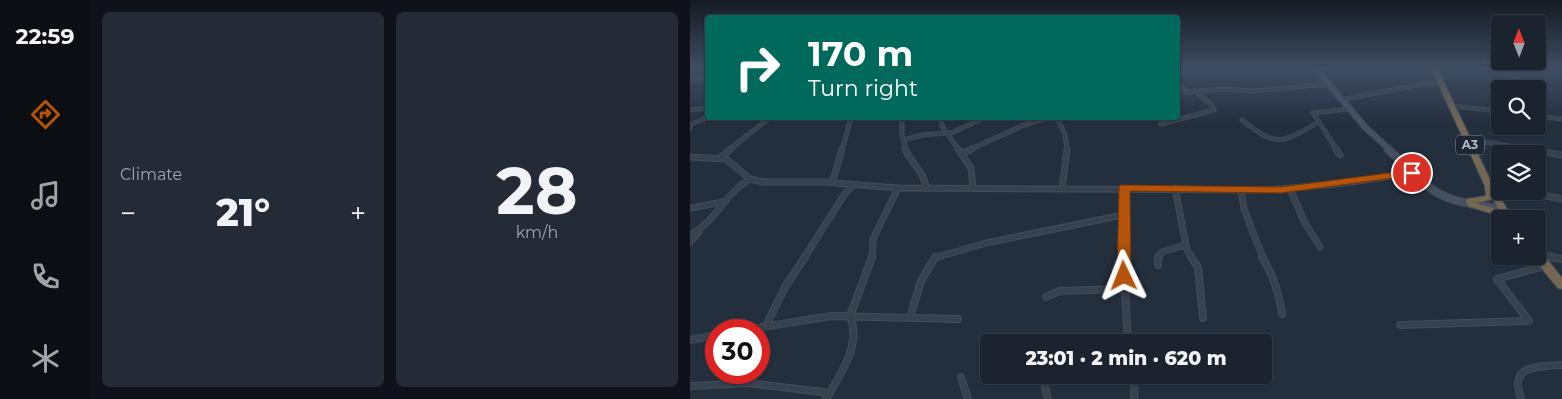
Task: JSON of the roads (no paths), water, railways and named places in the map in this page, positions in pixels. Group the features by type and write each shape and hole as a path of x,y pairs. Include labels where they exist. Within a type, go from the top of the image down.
{"highway":[{"name":"A3","path":"1442,87 1489,186 1503,210"},
{"path":"1471,202 1489,198 1491,194 1489,186"},
{"path":"1471,202 1491,210"},
{"path":"1546,266 1562,284"}],"main road":[{"path":"1330,87 1365,127 1412,173 1440,194 1501,207"},
{"path":"1333,87 1390,148 1433,186 1440,191 1471,202"}],"street":[{"path":"1181,87 1187,92"},
{"path":"1180,93 1229,89 1253,91 1300,87"},
{"path":"1345,99 1409,87"},
{"path":"1180,119 1214,110 1212,105 1195,91"},
{"path":"1450,104 1491,110"},
{"path":"690,110 705,108"},
{"path":"1340,154 1317,122 1313,113 1349,109"},
{"path":"1546,117 1562,119"},
{"path":"690,128 691,124 705,118"},
{"path":"719,158 766,120"},
{"path":"830,182 834,177 838,158 846,141 851,120"},
{"path":"902,120 903,140 909,157 924,179 926,188"},
{"path":"940,120 940,126 972,171 973,188"},
{"path":"903,140 922,134 951,133 980,120"},
{"path":"961,154 1013,130 1041,120"},
{"path":"1060,120 1064,125 1067,135 1062,189"},
{"path":"1161,124 1176,120"},
{"path":"1242,120 1264,137 1275,141 1286,140 1317,122"},
{"path":"1467,139 1562,155"},
{"path":"690,157 719,158 730,162 750,179 770,183 830,182 898,188 1290,189 1412,173"},
{"path":"690,242 744,182 750,179"},
{"path":"769,319 785,287 853,185"},
{"path":"850,316 868,271 874,248 873,239 898,188"},
{"path":"1124,188 1123,215 1128,334"},
{"path":"1175,188 1185,245 1189,256 1198,267 1203,318"},
{"path":"1290,189 1304,221 1320,247"},
{"path":"1241,190 1244,209 1259,251 1270,269 1279,296 1282,314"},
{"path":"1546,196 1562,199"},
{"path":"690,208 725,202"},
{"path":"910,318 921,282 935,256 986,243 1123,215"},
{"path":"690,234 700,230"},
{"path":"1158,265 1158,257 1161,253 1185,245"},
{"path":"1546,256 1562,258"},
{"path":"1400,326 1529,321 1498,279 1546,266"},
{"path":"1046,296 1060,291 1125,289"},
{"path":"770,325 825,316 958,319"},
{"path":"690,386 749,383 828,396 841,373 854,339 854,321 850,316"},
{"path":"690,340 705,337"},
{"path":"1521,399 1517,383 1520,374 1527,368 1562,365"},
{"path":"961,378 968,399"},
{"path":"1044,384 1048,399"},
{"path":"1134,399 1135,384"}]}
